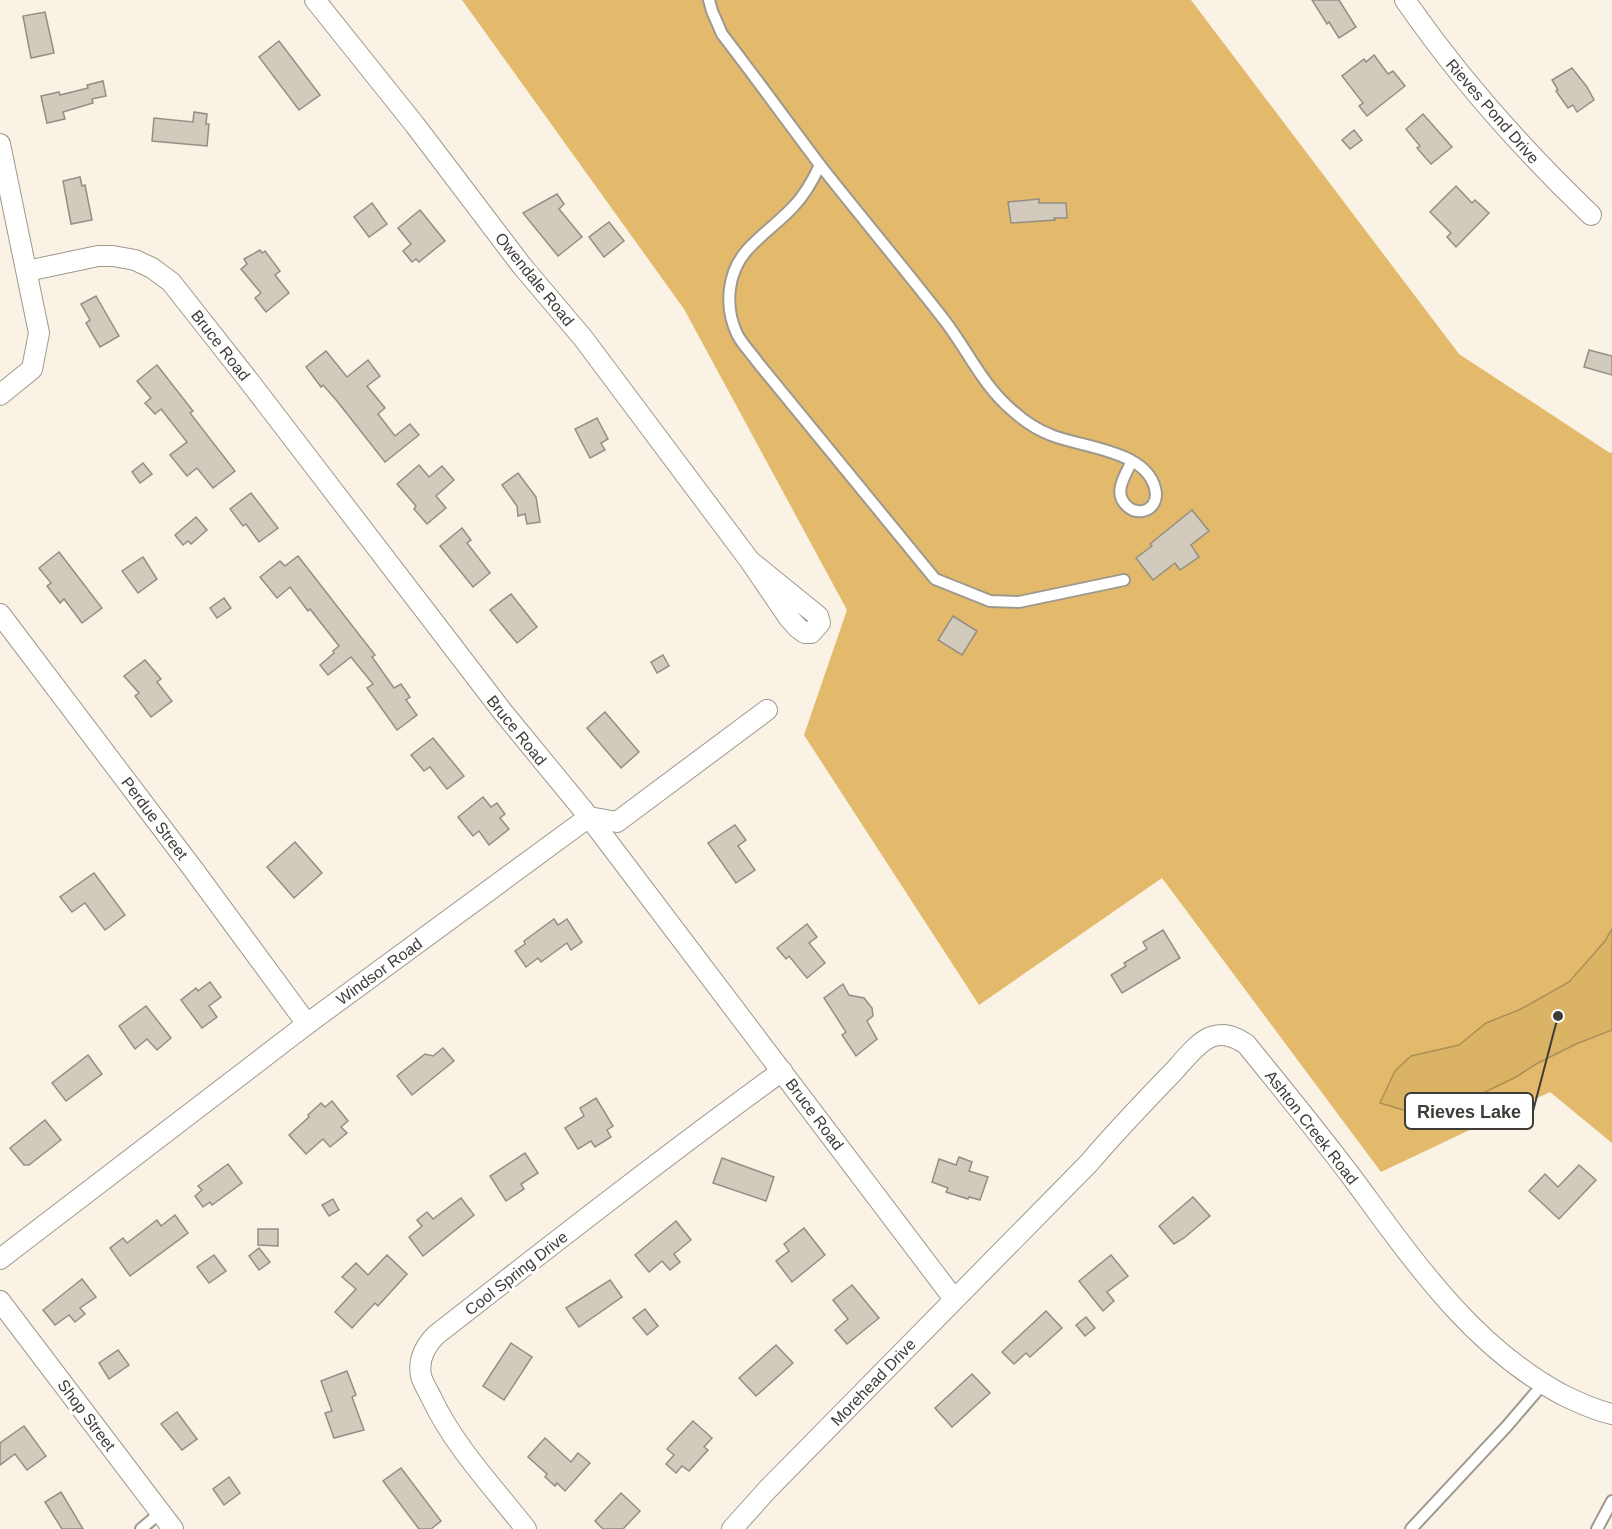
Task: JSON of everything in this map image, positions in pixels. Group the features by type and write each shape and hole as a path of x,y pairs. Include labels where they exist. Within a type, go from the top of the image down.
{"street":[{"name":"Owendale Road","path":"315,0 522,266 583,338 750,561"},
{"name":"Rieves Pond Drive","path":"1405,0 1438,46 1493,114 1548,174 1591,215"},
{"path":"0,144 39,333 32,369 0,395"},
{"name":"Bruce Road","path":"27,271 98,256 113,256 152,268 171,282 502,711 589,817 954,1299"},
{"name":"Perdue Street","path":"0,614 307,1024"},
{"path":"589,817 617,822 767,710"},
{"name":"Windsor Road","path":"0,1259 307,1024 589,817"},
{"name":"Ashton Creek Road","path":"1016,1237 1203,1041 1225,1035 1236,1037 1246,1044 1315,1129 1418,1266 1448,1302 1481,1335 1543,1384 1576,1402 1612,1414"},
{"name":"Cool Spring Drive","path":"526,1529 452,1436 436,1409 422,1377 421,1364 429,1342 722,1114 782,1071"},
{"name":"Morehead Drive","path":"732,1529 768,1489 1016,1237"},
{"name":"Shop Street","path":"0,1301 173,1529"}],"lane":[{"path":"709,0 722,33 820,165 947,323 999,399 1030,424 1052,436 1121,456 1132,461 1140,466 1156,491 1154,504 1142,511 1129,508 1122,502 1120,495 1120,486 1132,461"},
{"path":"820,165 795,205 758,238 740,259 732,278 729,299 731,316 738,335 759,364 935,579 990,601 1019,602 1124,580"},
{"path":"1411,1529 1543,1384"},
{"path":"1597,1529 1612,1501"},
{"path":"141,1529 161,1512"}],"shaded area":[{"path":"462,0 1191,0 1459,354 1610,453 1612,452 1612,929 1605,941 1569,982 1521,1009 1486,1023 1459,1045 1411,1056 1444,1112 1516,1077 1576,1044 1612,1030 1612,1143 1550,1092 1381,1172 1162,878 979,1005 804,735 847,610 684,309"},
{"path":"1612,929 1612,1030 1576,1044 1516,1077 1444,1112 1407,1111 1380,1103 1395,1071 1411,1056 1459,1045 1486,1023 1521,1009 1569,982 1605,941"}],"building":[{"path":"1312,0 1339,0 1356,27 1339,38"},
{"path":"45,12 54,53 31,58 23,16"},
{"path":"279,41 320,95 299,110 259,57"},
{"path":"1374,55 1388,74 1393,71 1405,86 1367,116 1359,106 1363,103 1342,76 1364,59 1366,62"},
{"path":"1572,68 1594,100 1577,112 1573,105 1568,108 1556,91 1558,90 1552,80"},
{"path":"103,81 106,96 92,99 93,103 63,112 65,119 47,123 41,96 59,92 60,95 88,88 87,85"},
{"path":"194,112 207,114 206,124 209,124 207,146 152,141 154,118 193,122"},
{"path":"1423,114 1452,147 1431,164 1417,148 1420,146 1406,129"},
{"path":"1354,130 1362,140 1350,149 1342,140"},
{"path":"80,177 82,186 85,185 92,220 71,224 63,181"},
{"path":"1456,186 1472,203 1475,200 1489,213 1456,247 1447,237 1451,233 1430,212"},
{"path":"557,194 564,204 559,209 582,237 558,256 523,213"},
{"path":"1039,199 1039,203 1066,203 1067,218 1011,223 1008,202"},
{"path":"372,203 387,224 369,237 354,217"},
{"path":"420,210 445,241 419,262 416,259 412,262 403,251 411,244 398,228"},
{"path":"609,222 624,241 604,257 589,237"},
{"path":"260,250 262,253 265,251 280,271 275,275 289,293 266,312 255,298 261,293 241,269 247,264 244,259"},
{"path":"96,296 119,336 100,347 86,323 90,320 81,304"},
{"path":"1589,350 1612,356 1612,375 1584,367"},
{"path":"326,351 347,377 368,360 380,376 367,386 385,408 378,414 395,436 410,424 419,435 385,462 337,401 323,385 321,387 306,367"},
{"path":"157,365 193,411 190,413 235,471 213,488 197,468 187,476 170,455 187,442 161,409 155,414 145,403 151,398 137,381"},
{"path":"597,418 608,439 601,443 605,450 590,458 575,429"},
{"path":"143,463 152,474 140,483 132,472"},
{"path":"419,465 429,477 442,466 454,480 436,496 446,508 427,524 414,509 416,506 397,484"},
{"path":"518,473 536,497 540,522 527,524 525,514 518,516 517,506 502,485"},
{"path":"251,493 278,528 259,542 246,524 243,526 230,509"},
{"path":"1192,510 1209,531 1191,545 1199,557 1180,570 1175,563 1153,580 1136,558"},
{"path":"196,517 207,530 191,544 188,541 183,545 175,535"},
{"path":"462,528 471,540 467,543 490,573 473,587 440,546"},
{"path":"59,552 102,608 82,623 64,599 60,603 47,586 51,583 39,568"},
{"path":"298,556 375,655 372,657 394,688 401,684 410,697 406,700 417,715 397,730 367,688 373,684 351,657 328,675 320,665 339,646 310,609 308,611 290,587 277,598 260,577 280,561 285,566"},
{"path":"143,557 157,579 138,593 122,571"},
{"path":"511,594 537,627 517,643 490,610"},
{"path":"224,598 231,608 217,618 210,608"},
{"path":"953,616 977,631 962,655 938,640"},
{"path":"663,655 669,666 657,673 651,662"},
{"path":"145,660 161,679 157,682 172,701 151,717 135,696 139,693 124,676"},
{"path":"605,712 639,752 621,768 587,728"},
{"path":"433,738 464,776 447,789 430,767 424,771 411,755"},
{"path":"483,797 491,807 497,803 505,814 500,818 509,829 489,845 479,831 473,836 458,817"},
{"path":"735,825 746,840 738,846 755,870 736,883 708,843"},
{"path":"295,842 322,873 294,898 267,867"},
{"path":"94,873 125,915 105,930 85,903 72,912 60,897"},
{"path":"554,919 558,925 567,919 582,942 571,950 567,943 541,962 538,958 526,967 515,951 525,944 524,941"},
{"path":"807,924 817,937 809,943 825,963 807,978 789,956 786,959 777,948"},
{"path":"1163,930 1180,958 1122,993 1111,975 1126,966 1124,963 1147,949 1143,942"},
{"path":"210,982 221,997 209,1006 217,1017 202,1028 181,1000 196,988 198,991"},
{"path":"843,984 849,995 864,998 872,1008 873,1016 867,1021 877,1039 856,1056 842,1035 846,1032 824,998"},
{"path":"146,1006 171,1038 157,1050 147,1039 135,1049 119,1026"},
{"path":"443,1048 454,1061 412,1095 397,1076 425,1054 433,1056"},
{"path":"88,1055 102,1074 66,1101 52,1083"},
{"path":"596,1098 613,1126 607,1130 611,1137 595,1147 591,1141 578,1149 565,1128 584,1116 580,1108"},
{"path":"332,1101 348,1121 341,1127 347,1133 330,1147 323,1139 306,1154 289,1135 321,1103 325,1107"},
{"path":"45,1120 61,1140 29,1165 24,1165 10,1148"},
{"path":"525,1153 538,1173 521,1184 524,1189 506,1201 490,1176"},
{"path":"959,1157 972,1162 969,1171 988,1177 980,1200 946,1192 948,1188 932,1182 939,1159 956,1165"},
{"path":"722,1158 774,1177 766,1201 713,1183"},
{"path":"228,1164 242,1183 212,1205 210,1202 203,1207 195,1196 202,1190 198,1186"},
{"path":"1579,1165 1596,1180 1559,1219 1529,1191 1545,1174 1558,1187"},
{"path":"1193,1197 1210,1216 1174,1244 1159,1226"},
{"path":"461,1198 474,1215 423,1256 409,1237 422,1226 417,1220 427,1212 433,1219"},
{"path":"333,1199 339,1210 329,1216 322,1205"},
{"path":"175,1215 188,1233 130,1276 110,1248 123,1238 127,1243 157,1220 161,1226"},
{"path":"676,1221 691,1240 674,1254 680,1262 670,1270 662,1261 649,1272 635,1255"},
{"path":"804,1228 825,1255 792,1282 776,1261 789,1251 784,1244"},
{"path":"258,1229 278,1229 278,1246 258,1245"},
{"path":"259,1248 270,1262 259,1270 249,1256"},
{"path":"214,1255 226,1271 209,1283 197,1267"},
{"path":"387,1255 407,1274 378,1306 375,1303 352,1328 335,1312 356,1289 342,1277 356,1263 368,1275"},
{"path":"1111,1255 1128,1276 1107,1292 1114,1301 1103,1311 1079,1281"},
{"path":"82,1279 96,1297 80,1308 85,1314 75,1322 69,1315 55,1325 43,1310"},
{"path":"610,1280 622,1297 579,1327 566,1308"},
{"path":"852,1285 879,1318 847,1344 835,1330 848,1319 833,1300"},
{"path":"645,1309 658,1326 647,1335 633,1318"},
{"path":"1046,1311 1062,1328 1030,1357 1026,1353 1014,1364 1002,1352"},
{"path":"1086,1317 1095,1328 1085,1336 1076,1325"},
{"path":"511,1343 532,1357 504,1400 483,1386"},
{"path":"776,1345 793,1363 756,1396 739,1378"},
{"path":"118,1350 129,1365 109,1379 99,1363"},
{"path":"347,1371 356,1395 352,1397 364,1430 334,1438 325,1413 332,1411 321,1381"},
{"path":"972,1374 990,1393 952,1427 935,1408"},
{"path":"177,1412 197,1439 182,1450 161,1424"},
{"path":"693,1421 712,1438 704,1447 708,1450 689,1471 682,1466 676,1473 666,1464 674,1455 667,1449"},
{"path":"24,1426 46,1456 27,1470 15,1454 0,1465 0,1443"},
{"path":"545,1438 571,1462 578,1453 590,1463 565,1491 557,1483 555,1486 545,1477 547,1474 528,1457"},
{"path":"401,1468 441,1521 431,1529 419,1529 383,1481"},
{"path":"229,1477 240,1493 224,1505 213,1489"},
{"path":"61,1492 83,1529 62,1529 45,1502"},
{"path":"621,1493 640,1511 623,1529 603,1529 595,1521"}],"place":[{"name":"Rieves Lake","path":"1558,1016"}]}
